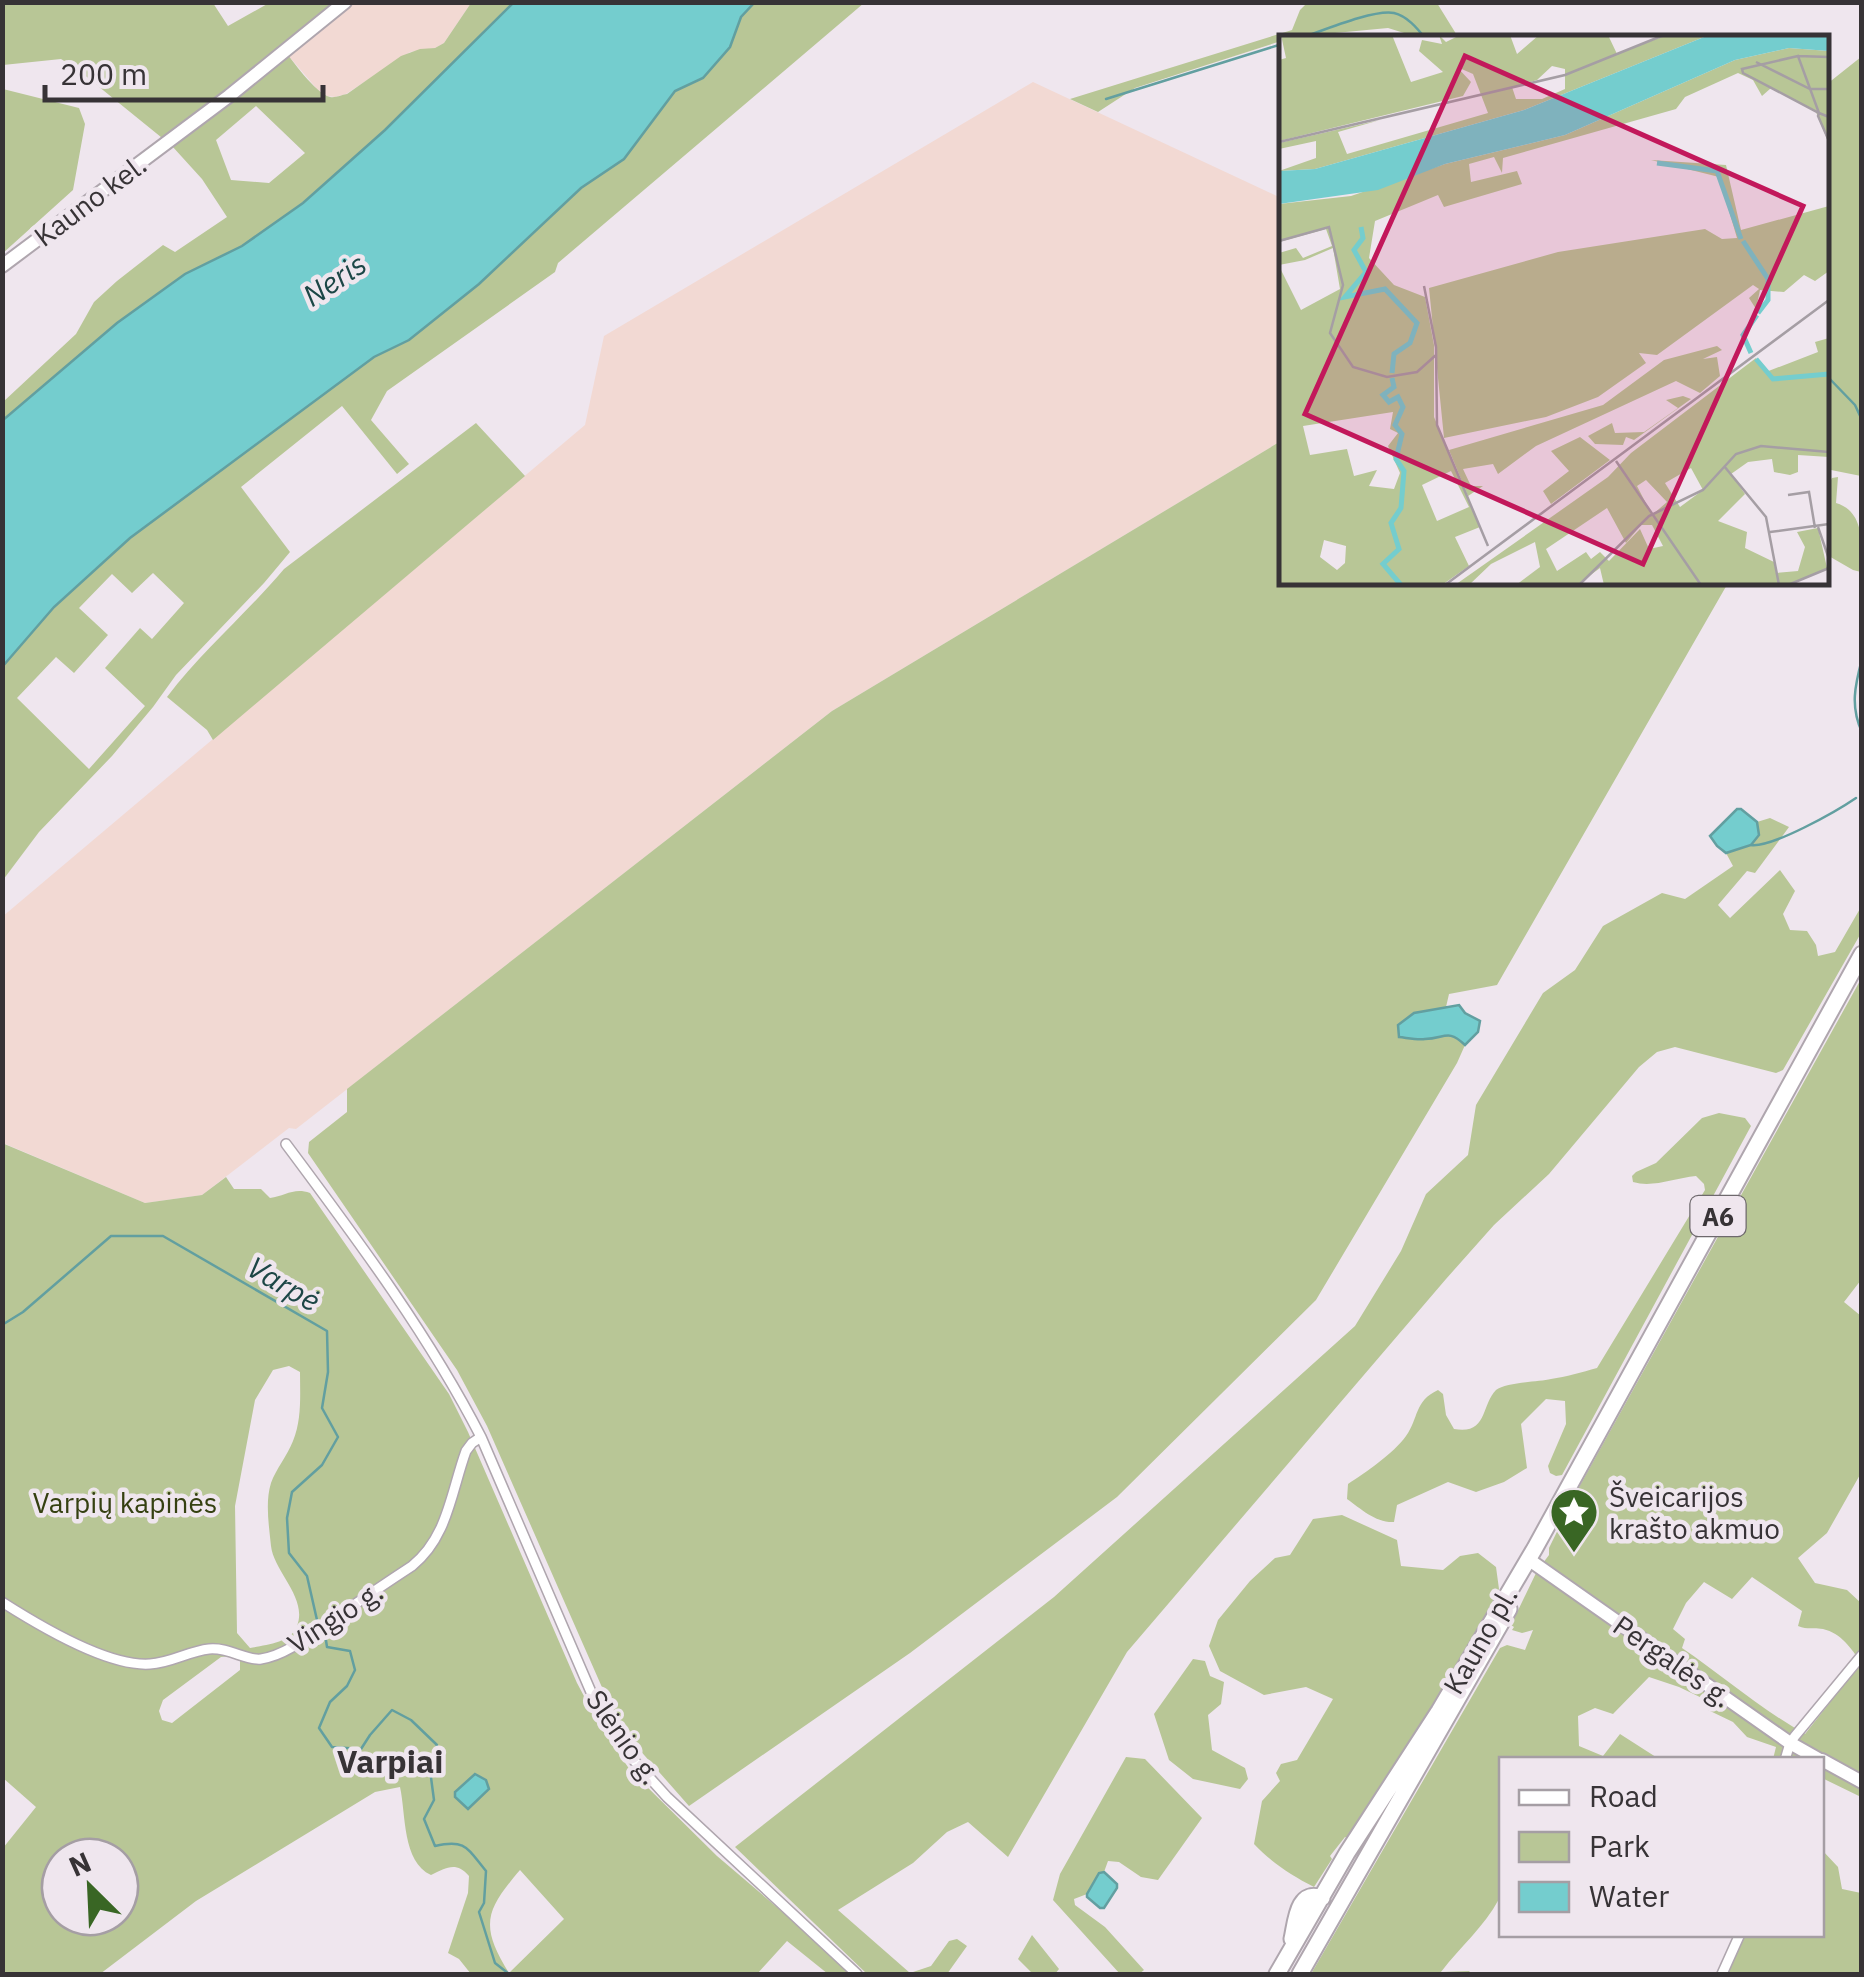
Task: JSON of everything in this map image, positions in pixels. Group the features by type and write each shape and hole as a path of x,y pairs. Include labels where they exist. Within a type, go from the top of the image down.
{"highway":[{"name":"A6","path":"1528,1558 1862,954"},
{"name":"Kauno pl.","path":"1322,1898 1528,1558"},
{"name":"Kauno pl.","path":"1300,1974 1494,1636 1521,1584 1528,1558"},
{"name":"A6","path":"1278,1973 1301,1904 1314,1895 1322,1898"},
{"path":"1322,1898 1332,1914"}],"main road":[{"name":"Kauno kel.","path":"2,266 178,135 345,2"},
{"name":"Pergalės g.","path":"1528,1558 1790,1743 1816,1757"},
{"name":"Pergalės g.","path":"1824,1762 1862,1782"}],"street":[{"name":"Slėnio g.","path":"286,1144 371,1259 446,1372 481,1437 582,1673 630,1756 668,1797 857,1974"},
{"name":"Vingio g.","path":"2,1602 58,1635 124,1663 168,1662 212,1649 234,1651 257,1660 270,1657 302,1640 428,1553 439,1536 466,1450 481,1437"},
{"path":"1787,1757 1790,1743 1862,1656"},
{"path":"1722,1974 1739,1937"}],"shaded area":[{"path":"336,3 471,3 444,43 410,52 346,94 335,97 317,89 281,47"},
{"path":"1033,82 1279,197 1279,442 832,711 296,1129 289,1128 202,1195 145,1203 3,1143 2,917 585,425 604,336"}],"green space":[{"path":"2,3 213,3 228,26 269,3 336,3 282,47 318,89 334,97 347,94 401,56 444,43 471,3 513,3 385,130 302,203 242,246 185,274 117,323 3,420 3,402 76,334 94,302 117,281 163,245 175,252 227,217 202,179 172,146 77,69 61,59 3,65","holes":["256,106 305,153 269,183 231,180 216,140"]},
{"path":"754,3 864,3 558,263 555,272 387,391 371,420 409,464 397,474 342,406 241,487 290,552 176,675 112,756 39,832 3,880 3,666 54,607 130,538 374,357 409,340 479,284 581,188 624,159 675,91 703,78 730,47 741,17","holes":["153,573 184,603 152,639 140,628 105,668 145,706 89,769 17,698 56,657 74,673 108,635 79,608 112,574 132,593"]},
{"path":"1307,3 1437,3 1457,35 1411,35 1388,28 1279,35 1279,42 1135,88 1098,112 1070,99 1292,30"},
{"path":"1861,57 1861,476 1829,470 1829,82"},
{"path":"3,89 79,108 85,124 73,190 3,253"},
{"path":"476,423 525,476 213,740 207,730 167,697 284,569"},
{"path":"1279,442 1279,585 1727,585 1497,985 1449,994 1446,1007 1414,1013 1400,1037 1450,1035 1465,1045 1316,1300 1117,1497 910,1653 689,1806 630,1739 612,1710 487,1426 457,1370 308,1153 309,1142 347,1112 347,1089 832,711"},
{"path":"1838,477 1836,503 1852,513 1860,530 1861,572 1829,556 1832,478"},
{"path":"1770,818 1789,827 1755,873 1747,871 1718,905 1730,918 1780,870 1795,891 1783,914 1790,930 1807,931 1818,956 1835,952 1861,907 1861,933 1783,1070 1776,1073 1675,1047 1657,1052 1639,1067 1549,1174 1494,1225 1446,1279 1127,1652 1008,1857 968,1822 947,1832 913,1863 838,1910 910,1973 931,1966 949,1941 957,1939 967,1946 947,1974 867,1974 735,1847 1054,1597 1355,1326 1401,1251 1426,1194 1468,1155 1476,1105 1543,993 1575,970 1603,926 1662,893 1685,899 1733,866 1726,853 1751,845 1759,835 1757,822"},
{"path":"1861,979 1861,1280 1844,1302 1861,1316 1861,1473 1827,1533 1798,1558 1815,1583 1847,1590 1861,1603 1861,1663 1861,1797 1824,1779 1824,1757 1774,1757 1776,1747 1747,1737 1733,1722 1708,1710 1704,1699 1649,1677 1613,1714 1595,1708 1578,1716 1579,1746 1603,1756 1620,1734 1656,1757 1499,1757 1499,1899 1441,1972 1472,1974 1311,1974 1500,1648 1507,1645 1525,1650 1533,1630 1522,1633 1512,1630 1511,1625 1549,1555 1578,1489","holes":["1752,1577 1802,1611 1798,1626 1835,1634 1861,1663 1805,1734 1682,1648 1685,1639 1673,1629 1686,1603 1704,1582 1732,1599"]},
{"path":"1719,1113 1745,1118 1751,1126 1562,1475 1550,1473 1548,1466 1566,1424 1565,1401 1546,1399 1521,1424 1527,1468 1504,1482 1476,1492 1448,1482 1397,1505 1394,1522 1375,1518 1347,1499 1348,1484 1401,1442 1430,1394 1438,1390 1443,1394 1446,1415 1454,1429 1465,1430 1478,1423 1491,1396 1501,1387 1597,1368 1705,1190 1696,1176 1648,1184 1633,1182 1632,1176 1656,1163 1702,1118"},
{"name":"Varpių kapinės","path":"2,1143 145,1203 202,1195 226,1177 234,1189 261,1189 270,1198 294,1191 310,1193 449,1394 577,1683 630,1770 717,1856 850,1974 828,1974 787,1941 757,1974 471,1974 448,1953 468,1893 469,1876 455,1867 431,1875 415,1860 407,1836 400,1787 375,1792 196,1901 100,1974 3,1974 3,1848 36,1807 3,1778","holes":["289,1366 300,1372 300,1407 291,1447 271,1483 268,1506 273,1556 294,1595 299,1616 289,1636 250,1648 237,1633 235,1506 255,1400 273,1370","231,1656 240,1661 240,1670 172,1723 162,1720 159,1711 163,1700 221,1657","520,1870 564,1919 509,1973 493,1942 490,1918 500,1896"]},
{"path":"1342,1515 1397,1540 1401,1566 1443,1570 1460,1556 1478,1553 1496,1567 1499,1589 1464,1657 1348,1838 1330,1856 1332,1859 1314,1887 1282,1868 1254,1844 1262,1801 1280,1781 1276,1773 1281,1764 1297,1760 1333,1699 1306,1687 1264,1695 1220,1671 1209,1646 1218,1620 1250,1581 1275,1558 1290,1555 1313,1519"},
{"path":"1193,1659 1205,1661 1210,1676 1224,1682 1221,1704 1208,1715 1212,1750 1245,1768 1248,1779 1240,1789 1193,1779 1169,1760 1154,1714"},
{"path":"1126,1757 1145,1759 1202,1818 1158,1880 1141,1877 1119,1862 1108,1861 1087,1894 1074,1899 1075,1905 1105,1927 1144,1970 1139,1974 1120,1974 1053,1900 1060,1874"},
{"path":"1824,1852 1838,1867 1842,1889 1861,1893 1861,1974 1726,1974 1744,1937 1824,1937"},
{"path":"1032,1935 1059,1969 1055,1974 1033,1974 1018,1959"}],"water":[{"name":"Neris","path":"513,3 754,3 741,17 730,47 703,78 675,91 624,159 581,188 479,284 409,340 374,357 130,538 54,607 3,666 3,420 117,323 185,274 242,246 303,203 385,130"},
{"path":"1737,809 1757,822 1759,835 1751,845 1726,853 1710,836"},
{"path":"1459,1005 1480,1021 1478,1032 1465,1045 1450,1036 1399,1037 1398,1025 1414,1013"},
{"path":"475,1774 486,1780 489,1789 468,1809 455,1797 455,1792"},
{"path":"1104,1872 1117,1888 1104,1908 1100,1908 1087,1894 1099,1873"}],"waterway":[{"path":"1310,35 1385,13 1403,17 1422,35"},
{"path":"1106,99 1279,45"},
{"path":"1829,378 1855,405 1862,420"},
{"path":"1862,659 1855,696 1862,732"},
{"path":"1751,845 1788,835 1856,798"},
{"name":"Varpė","path":"2,1325 23,1312 111,1236 163,1236 327,1331 328,1372 322,1408 338,1437 322,1465 292,1492 287,1518 289,1553 307,1576 317,1620"},
{"name":"Varpė","path":"325,1634 327,1647 350,1651 355,1670 347,1686 330,1702 319,1728 332,1747 361,1749 392,1710 411,1720 437,1745 430,1770 434,1800 424,1819 435,1846 465,1847 486,1871 484,1903 479,1912 495,1963 509,1974"}],"place":[{"name":"Šveicarijos krašto akmuo","path":"1574,1554"}],"district":[{"name":"Varpiai","path":"390,1761"}]}
